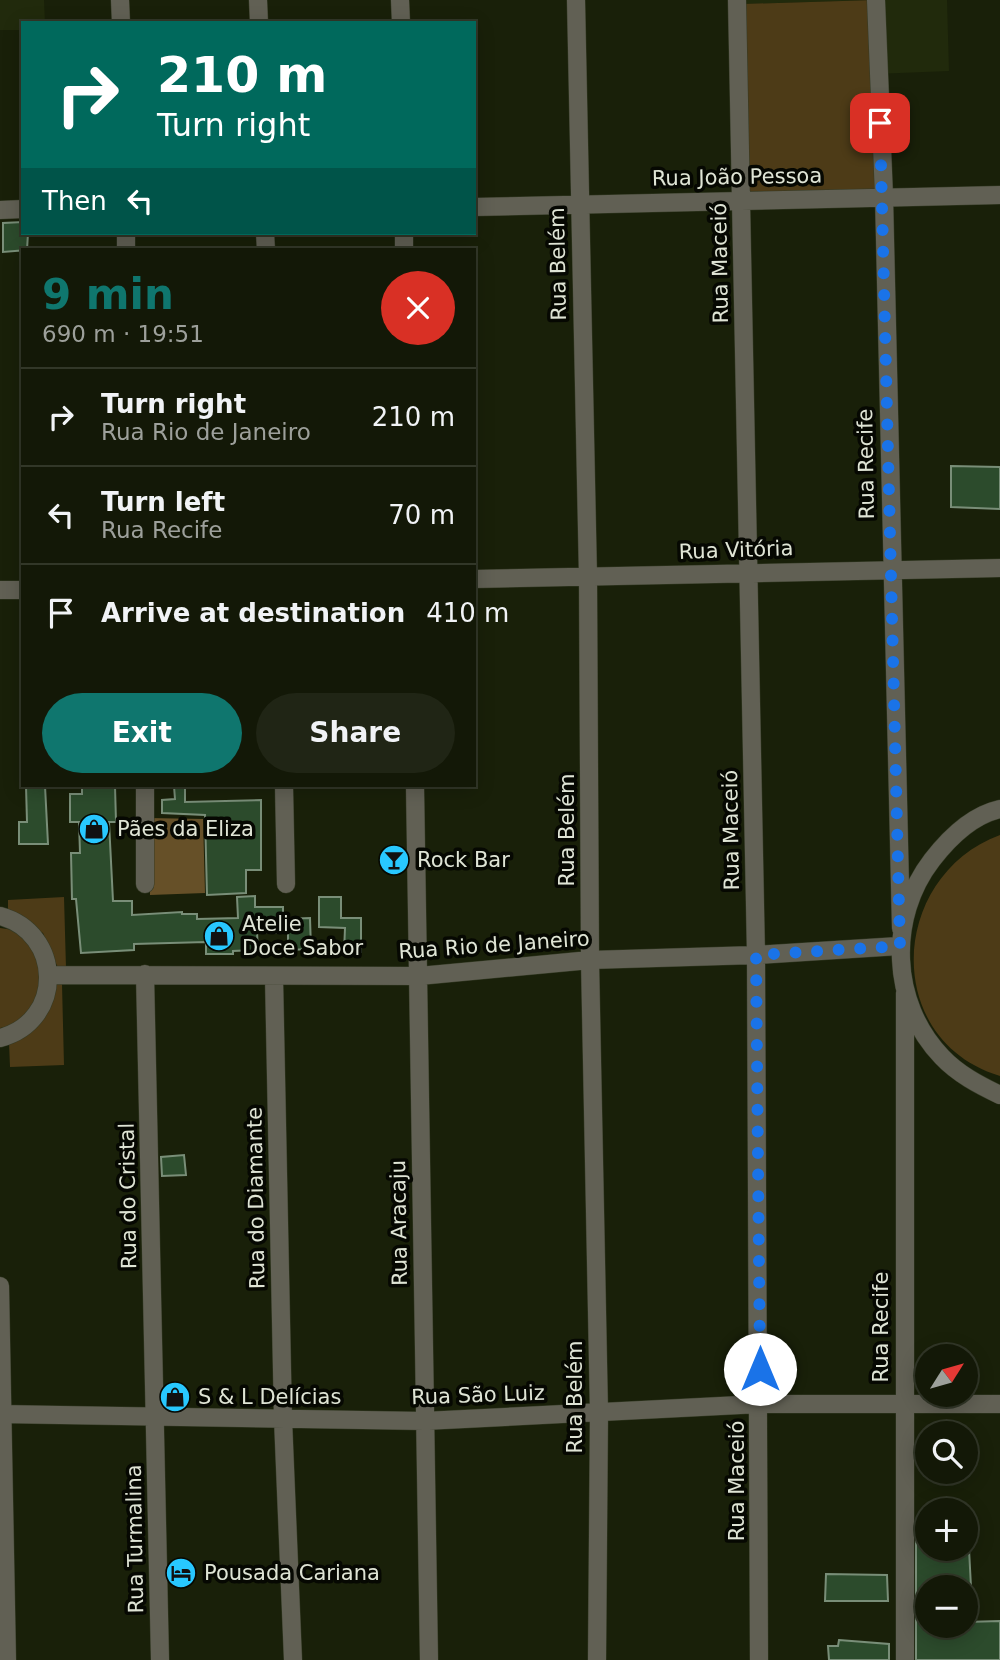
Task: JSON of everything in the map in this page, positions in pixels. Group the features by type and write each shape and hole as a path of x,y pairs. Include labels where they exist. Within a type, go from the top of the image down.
{"street":[{"path":"120,0 121,21"},
{"path":"258,0 259,21"},
{"path":"400,0 401,21"},
{"name":"Rua Belém","path":"576,0 588,577 590,960 599,1412 597,1660"},
{"name":"Rua Maceió","path":"737,0 756,955 759,1660"},
{"name":"Rua Recife","path":"876,0 884,196 900,937 905,993 903,1405 908,1502 905,1660"},
{"name":"Rua João Pessoa","path":"476,206 1000,195"},
{"path":"0,210 21,209"},
{"name":"Rua Vitória","path":"476,579 891,568 1000,568"},
{"path":"0,590 21,590"},
{"path":"145,787 145,884"},
{"path":"284,787 286,884"},
{"name":"Rua Aracaju","path":"415,787 429,1660"},
{"path":"900,937 917,879 948,839 991,811 1000,809"},
{"path":"0,916 27,928 39,942 47,957 50,975 49,988 39,1012 20,1030 0,1038"},
{"name":"Rua Rio de Janeiro","path":"50,975 419,976 590,960 756,955 900,937"},
{"name":"Rua do Cristal","path":"145,974 156,1417"},
{"name":"Rua do Diamante","path":"274,977 283,1419 293,1660"},
{"path":"905,993 920,1027 942,1057 970,1081 1000,1095"},
{"path":"0,1286 7,1660"},
{"name":"Rua São Luiz","path":"2,1413 424,1421 760,1404 1000,1404"},
{"name":"Rua Turmalina","path":"156,1417 160,1660"}],"shaded area":[{"path":"0,0 44,0 45,21 21,21 21,30 0,30"},
{"path":"742,0 873,0 742,4"},
{"path":"873,0 947,0 949,71 875,74"},
{"path":"874,0 879,190 747,192 742,4"},
{"path":"148,818 203,819 205,893 150,895"},
{"path":"1000,835 1000,1076 961,1057 934,1029 918,995 914,957 920,920 936,885 963,856"},
{"path":"64,897 66,968 58,968 43,933 8,911 8,900"},
{"path":"0,928 23,936 30,943 38,963 43,999 19,1024 0,1028"},
{"path":"57,984 62,984 64,1065 10,1067 9,1042 28,1033 42,1020 51,1004"}],"building":[{"path":"21,222 21,235 28,235 27,248 3,252 3,223"},
{"path":"951,466 1000,467 1000,509 951,507"},
{"path":"26,787 45,787 48,844 19,844 19,822 27,822"},
{"path":"82,787 115,787 116,822 109,822 113,901 132,901 132,915 182,912 197,914 197,919 238,918 237,897 255,896 255,907 283,907 283,919 310,918 311,949 288,950 288,933 257,932 258,950 233,951 233,954 206,954 206,942 134,944 134,950 81,953 76,899 72,899 71,853 80,853 79,822 70,822 70,794 82,794"},
{"path":"174,787 185,787 185,802 261,800 261,870 246,870 246,893 207,895 205,815 162,813 162,800 175,799"},
{"path":"319,897 341,897 341,918 361,918 361,952 344,952 345,928 319,927"},
{"path":"184,1155 186,1175 162,1176 161,1157"},
{"path":"916,1561 970,1561 970,1575 916,1575"},
{"path":"826,1574 887,1575 888,1601 825,1601"},
{"path":"1000,1621 1000,1660 916,1660 916,1638 978,1638 978,1622"},
{"path":"839,1640 889,1644 889,1660 829,1660 828,1646 838,1646"}],"place":[{"name":"Pães da Eliza","path":"94,829"},
{"name":"Rock Bar","path":"394,860"},
{"name":"Atelie Doce Sabor","path":"219,936"},
{"name":"S & L Delícias","path":"175,1397"},
{"name":"Pousada Cariana","path":"181,1573"}],"route":[{"path":"760,1369 756,955 900,946 884,196 880,123"}]}
